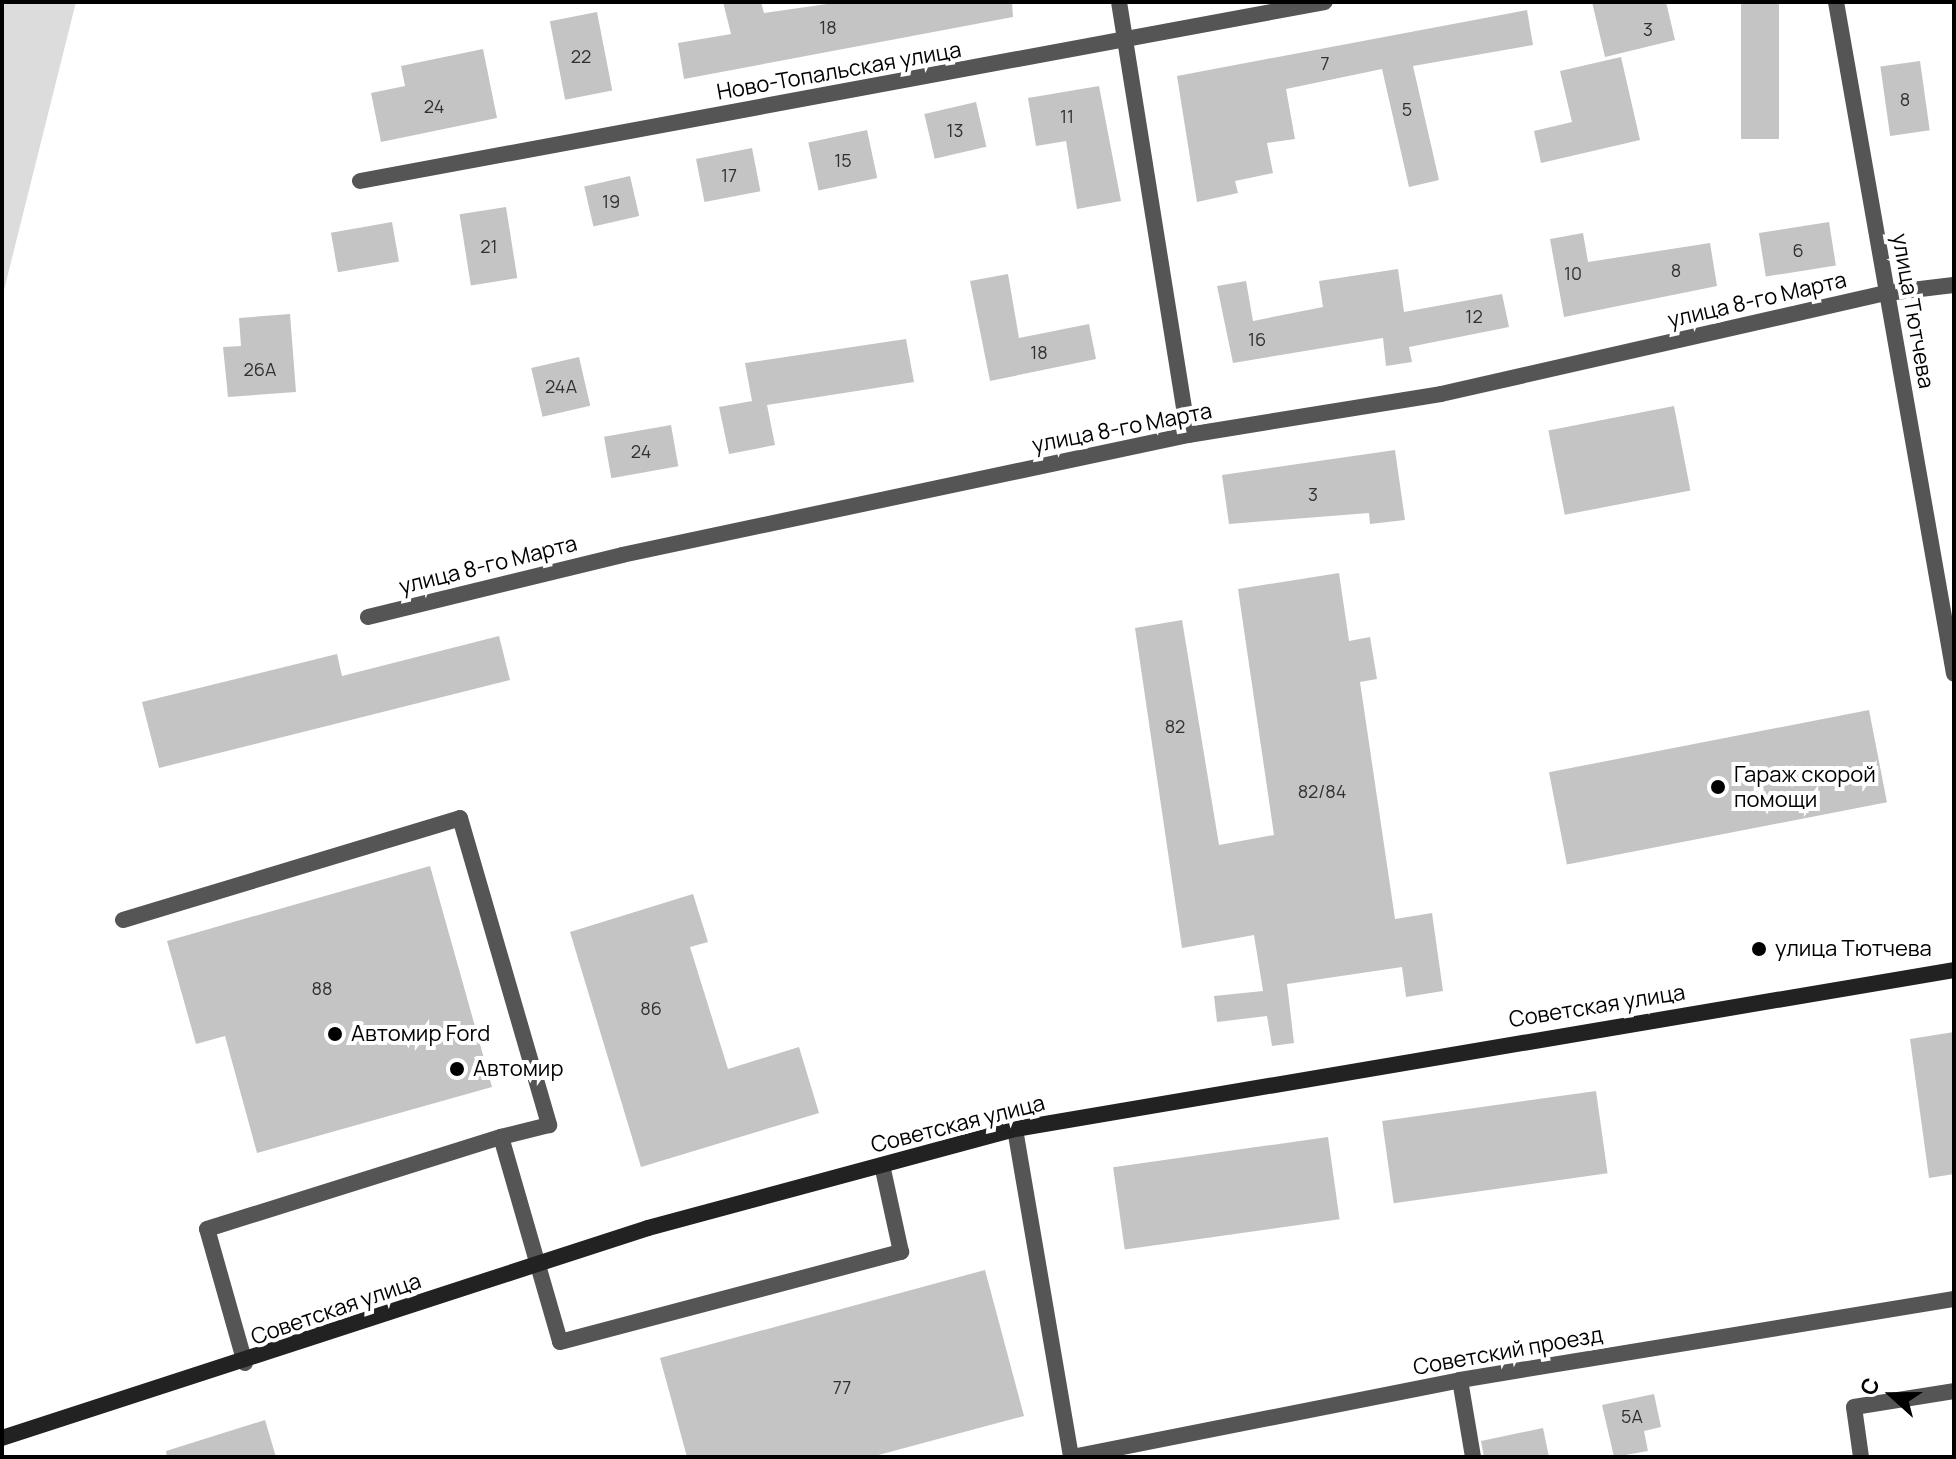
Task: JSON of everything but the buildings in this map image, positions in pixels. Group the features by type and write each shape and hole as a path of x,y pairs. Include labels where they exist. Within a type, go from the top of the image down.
{"main road":[{"name":"Советская улица","path":"2,1438 245,1363 539,1263 1015,1129 1954,970"}],"street":[{"path":"1119,2 1188,435"},
{"name":"Ново-Топальская улица","path":"360,181 1325,2"},
{"name":"улица Тютчева","path":"1836,2 1954,674"},
{"name":"улица 8-го Марта","path":"368,617 622,555 1188,435 1441,394 1887,293 1954,285"},
{"path":"123,920 460,818 549,1125 501,1137 207,1229 245,1363"},
{"path":"1015,1129 1072,1457"},
{"path":"501,1137 560,1342 901,1252 882,1165"},
{"name":"Советский проезд","path":"1072,1457 1460,1380 1954,1299"},
{"path":"1460,1380 1473,1457"},
{"path":"1861,1457 1854,1407 1954,1391"}],"shaded area":[{"path":"2,2 76,2 2,298"}],"place":[{"name":"Гараж скорой помощи","path":"1718,787"},
{"name":"улица Тютчева","path":"1759,949"},
{"name":"Автомир Ford","path":"335,1034"},
{"name":"Автомир","path":"457,1069"}]}
